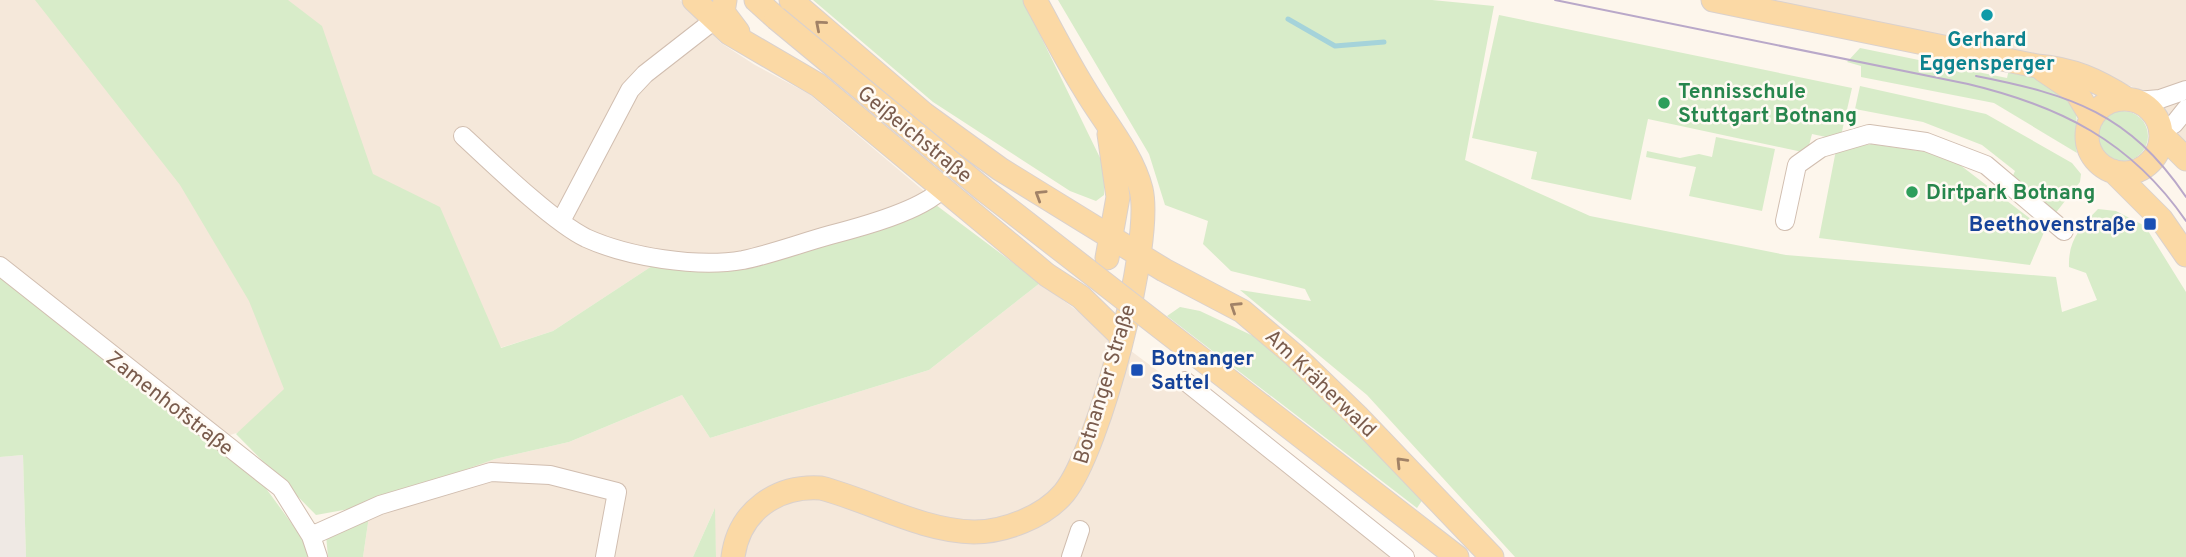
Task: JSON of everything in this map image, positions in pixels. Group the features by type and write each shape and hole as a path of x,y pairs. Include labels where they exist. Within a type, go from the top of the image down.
{"main road":[{"name":"Geißeichstraße","path":"694,0 713,21 818,85 1047,275 1080,298 1121,336"},
{"path":"725,0 723,12 750,45"},
{"name":"Geißeichstraße","path":"756,0 984,190 1453,556"},
{"name":"Geißeichstraße","path":"791,0 961,143 1073,215 1112,236 1135,272 1177,277"},
{"name":"Botnanger Straße","path":"733,557 737,538 752,514 766,500 783,492 804,487 836,492 945,529 991,530 1032,516 1063,495 1077,474 1094,432 1121,336 1135,272 1144,203 1140,185 1035,0"},
{"path":"1713,0 2037,66 2064,68 2090,76 2149,108 2171,138 2160,144 2149,163 2128,173 2113,171"},
{"path":"2037,66 2066,83 2092,118"},
{"path":"2132,100 2105,104 2092,118 2087,139 2090,149 2103,166 2113,171 2161,219 2186,255"},
{"path":"1107,258 1118,197 1108,127"},
{"path":"1027,256 1084,264 1107,258 1135,272 1113,298 1080,298"},
{"name":"Am Kräherwald","path":"1177,277 1216,295 1263,328 1357,416 1492,557"},
{"path":"1448,512 1456,537 1453,556"}],"street":[{"path":"561,221 630,90 645,74 713,21"},
{"path":"2132,100 2160,99 2186,90"},
{"path":"2171,138 2186,109"},
{"path":"1785,220 1797,164 1821,148 1869,134 1926,142 1986,165 2064,231"},
{"name":"Geißeichstraße","path":"463,136 561,221 585,237 672,260 709,263 742,260 837,233 925,203 942,189"},
{"path":"469,168 481,153"},
{"name":"Zamenhofstraße","path":"0,266 281,488 311,536 318,557"},
{"path":"1185,381 1405,557"},
{"path":"311,536 380,505 491,472 550,475 617,492 606,557"},
{"path":"1071,557 1080,530"}],"shaded area":[{"path":"0,0 680,0 721,43 809,94 925,192 757,267 695,272 652,266 553,331 227,436 0,258"},
{"path":"1760,0 2186,0 2186,145 2148,93 2070,62"},
{"path":"1040,283 1202,404 1390,557 716,557 714,510 693,557 363,557 369,516 407,489 495,459 569,442 682,395 710,438 929,370"},
{"path":"23,455 26,557 0,557 0,457"}],"green space":[{"path":"35,0 288,0 322,26 373,174 440,207 501,348 553,331 652,266 704,271 757,267 936,205 1040,283 929,370 710,438 682,395 569,442 495,459 360,507 316,515 236,434 284,389 249,301 180,185"},
{"path":"813,0 1023,0 1105,168 1104,195 1096,201 1070,191 933,102"},
{"path":"1058,0 1432,0 1494,6 1465,160 1590,216 1786,255 2056,277 2062,312 2097,300 2086,273 2069,267 2069,258 2073,242 2098,209 2116,211 2145,226 2186,292 2186,557 1515,557 1367,395 1240,290 1311,301 1305,289 1231,271 1203,244 1208,221 1165,205 1149,154"},
{"name":"Tennisschule Stuttgart Botnang","path":"1499,15 1852,88 1840,140 1812,134 1807,153 1648,119 1631,200 1531,179 1537,152 1472,138"},
{"path":"1860,48 2007,78 2009,69 2049,83 2067,96 2073,105 2076,114 2077,153 1994,103 1861,77 1861,66 1847,62"},
{"path":"1860,86 1986,114 2072,163 2081,174 2080,182 2054,215 2011,180 2015,171 1982,145 1923,122 1855,109"},
{"path":"2123,111 2141,118 2148,136 2141,154 2123,161 2105,154 2098,136 2105,118"},
{"path":"1716,137 1775,149 1762,211 1689,196 1696,167 1646,157 1647,151 1680,158 1699,154 1712,157"},
{"name":"Dirtpark Botnang","path":"1871,144 1947,155 2045,230 2030,265 1819,238 1836,150"},
{"path":"0,277 265,487 303,539 310,557 26,557 23,455 0,457"},
{"path":"1180,307 1200,311 1264,341 1423,499 1417,508 1167,316"},
{"path":"715,508 716,557 693,557"},
{"path":"369,516 363,557 328,557 326,535"}],"waterway":[{"path":"1288,19 1335,46 1384,42"}],"tram line":[{"path":"1555,0 1968,84 2033,103 2063,116 2117,148 2165,193 2186,221"},
{"path":"1976,76 2041,91 2096,112 2143,145 2165,168 2186,197"}],"place":[{"name":"Gerhard Eggensperger","path":"1987,15"},
{"name":"Tennisschule Stuttgart Botnang","path":"1664,103"},
{"name":"Dirtpark Botnang","path":"1912,192"},
{"name":"Beethovenstraße","path":"2150,224"},
{"name":"Botnanger Sattel","path":"1137,370"}]}
